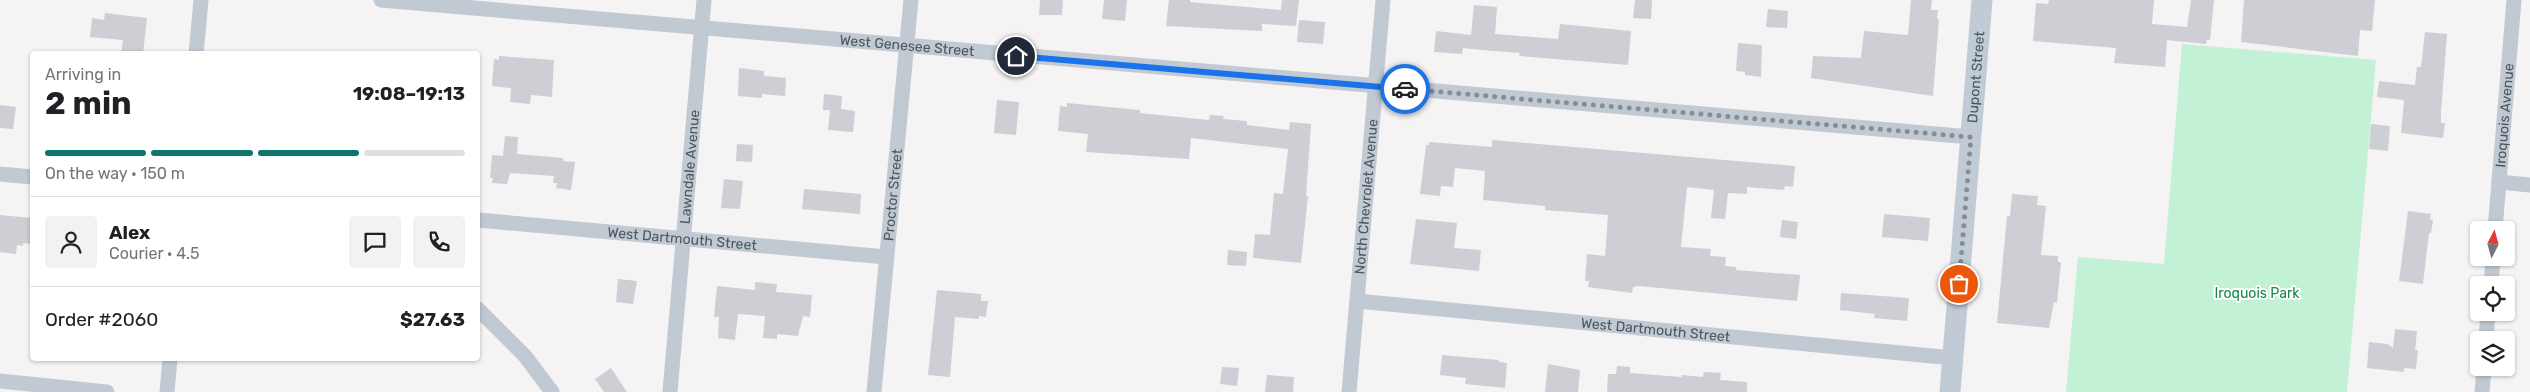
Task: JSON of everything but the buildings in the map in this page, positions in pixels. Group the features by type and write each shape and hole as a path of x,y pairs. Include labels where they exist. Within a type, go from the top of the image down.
{"street":[{"path":"196,51 201,0"},
{"name":"West Genesee Street","path":"381,0 1971,137"},
{"name":"Lawndale Avenue","path":"670,392 704,0"},
{"name":"Proctor Street","path":"874,392 911,0"},
{"name":"North Chevrolet Avenue","path":"1349,392 1383,0"},
{"name":"Dupont Street","path":"1950,392 1982,0"},
{"name":"Iroquois Avenue","path":"2496,221 2514,0"},
{"path":"0,174 30,177"},
{"path":"2499,182 2530,185"},
{"name":"West Dartmouth Street","path":"480,220 886,257"},
{"name":"West Dartmouth Street","path":"1357,301 1953,358"},
{"path":"480,311 525,356 552,392"},
{"path":"167,392 170,361"},
{"path":"2482,392 2483,376"},
{"path":"0,380 107,392"},
{"path":"19,383 29,386 35,392"}],"green space":[{"name":"Iroquois Park","path":"2182,44 2376,60 2347,392 2066,392 2078,257 2164,264"}],"way so far":[{"path":"1405,89 1971,137 1959,284"}],"route":[{"path":"1016,56 1405,89"}]}
